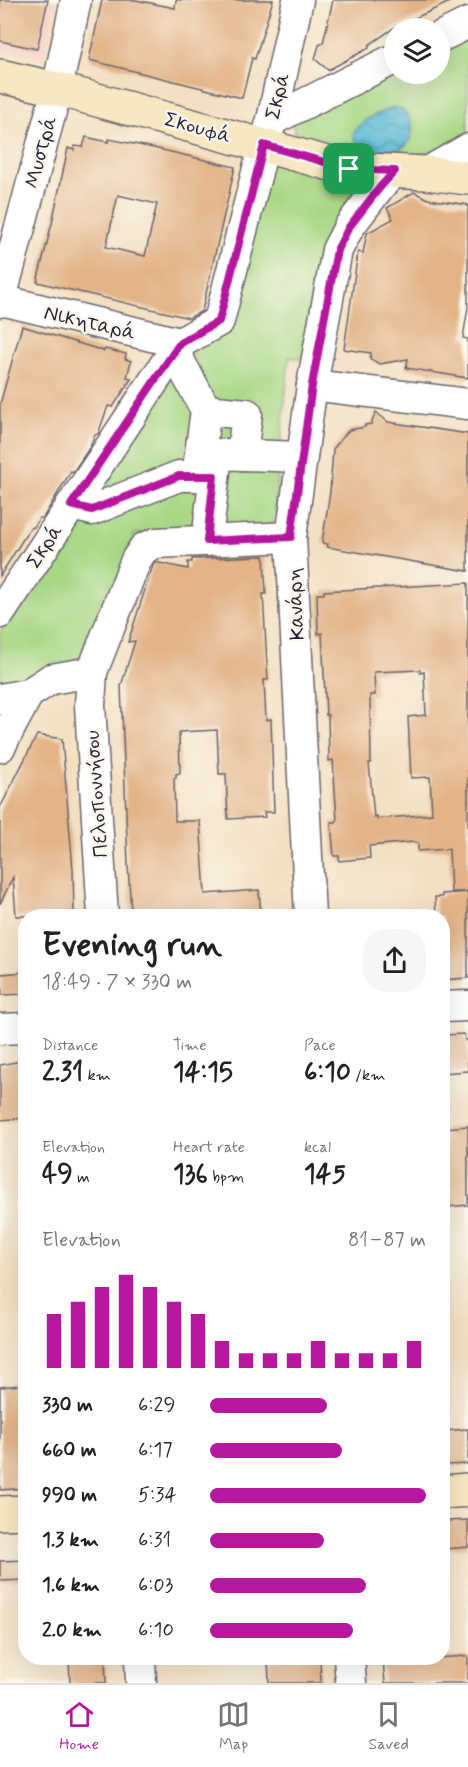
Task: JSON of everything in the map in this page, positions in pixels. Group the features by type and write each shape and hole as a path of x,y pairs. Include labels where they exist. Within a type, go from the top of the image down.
{"street":[{"name":"Μυστρά","path":"0,301 57,89 76,0"},
{"name":"Σκρά","path":"0,613 177,347 219,321 268,132 298,0"},
{"path":"450,32 468,23"},
{"path":"268,132 384,65"},
{"name":"Σκουφά","path":"0,76 268,132 349,169 468,178"},
{"name":"Κανάρη","path":"310,909 291,537 312,385 337,250 349,227 381,186 468,149"},
{"name":"Νικηταρά","path":"0,301 177,347"},
{"path":"177,347 206,410 207,541 291,537"},
{"path":"312,385 468,404"},
{"path":"206,410 247,414 242,455"},
{"path":"206,476 217,454 302,457"},
{"path":"71,505 92,510 179,476 206,476"},
{"name":"Πελοποννήσου","path":"103,909 90,705 92,672 136,560 144,548 156,543 207,541"},
{"path":"0,747 14,697 51,679 92,672"},
{"path":"450,1007 468,1006"},
{"path":"0,1029 18,1028"},
{"path":"450,1491 468,1490"},
{"path":"0,1513 18,1512"},
{"path":"140,1665 141,1683"},
{"path":"350,1665 351,1683"}],"shaded area":[{"path":"0,0 57,0 43,58 0,48"}],"green space":[{"path":"468,29 468,137 417,157 343,154 315,145 296,135 291,121 384,79 384,84 450,84 450,38"},
{"path":"268,159 351,183 357,190 357,201 312,361 289,357 273,530 135,534 84,668 0,687 0,632 173,366 227,326"}],"water":[{"path":"393,107 401,109 410,119 412,132 407,144 398,150 381,152 358,144 353,135 356,129 370,118"}],"building":[{"path":"0,0 48,0 37,49 0,41"},
{"path":"102,0 136,0 175,8 176,0 273,0 255,59 252,58 242,98 89,60"},
{"path":"333,0 454,0 415,18 384,18 384,35 369,45 369,48 328,70 315,59 319,45 323,43"},
{"path":"86,137 108,142 109,139 235,167 202,311 189,318 37,282 68,148 74,150 74,146 83,147","holes":["118,195 157,204 145,256 106,247"]},
{"path":"414,192 428,199 468,205 468,307 463,338 468,339 468,378 406,368 408,359 380,364 370,359 371,353 344,349 358,252 363,253 367,233 393,219 387,208"},
{"path":"22,326 104,351 105,349 126,354 125,359 131,361 127,377 131,379 113,407 108,406 98,434 95,435 90,447 73,472 71,471 43,518 39,518 34,527 30,528 0,576 0,404"},
{"path":"376,412 388,422 468,434 468,571 327,547 328,544 322,543 330,492 333,449 349,430 371,424"},
{"path":"264,556 266,594 263,594 268,680 264,680 266,720 271,719 274,812 264,812 265,817 228,819 226,774 219,774 217,730 179,732 180,773 174,778 175,821 200,821 205,894 259,890 260,909 131,909 121,686 135,641 128,642 155,562 188,569 188,562 192,562 192,559"},
{"path":"468,583 468,892 451,892 449,849 418,851 418,843 414,842 369,846 370,858 339,861 339,856 334,856 331,822 337,820 333,760 329,761 322,633 318,634 317,594 324,594 324,591","holes":["420,670 420,673 424,672 426,715 408,717 411,778 430,777 432,814 377,819 377,816 374,817 369,763 371,763 370,695 375,695 374,672"]},
{"path":"37,735 62,739 73,870 74,909 18,909 18,916 16,916 13,877 0,904 0,808"},
{"path":"468,892 468,978 450,979 450,909 436,909 435,897 442,897 442,894"},
{"path":"18,973 18,994 2,995 1,974"},
{"path":"464,1034 465,1040 468,1040 468,1071 450,1072 450,1035"},
{"path":"18,1062 18,1119 0,1120 0,1065"},
{"path":"468,1126 468,1205 450,1207 450,1128"},
{"path":"18,1385 18,1489 0,1490 0,1387"},
{"path":"468,1429 468,1464 450,1465 450,1430"},
{"path":"468,1520 468,1547 450,1549 450,1521"},
{"path":"18,1560 18,1580 0,1581 0,1561"},
{"path":"468,1656 468,1683 385,1683 383,1665 450,1665 450,1657"},
{"path":"69,1665 105,1665 106,1683 70,1683"},
{"path":"268,1665 320,1665 321,1683 269,1683"}],"route":[{"path":"264,145 349,169 395,171 349,227 337,250 312,385 291,537 207,541 214,476 179,476 92,510 84,510 71,505 180,343 219,321 264,145"}]}
